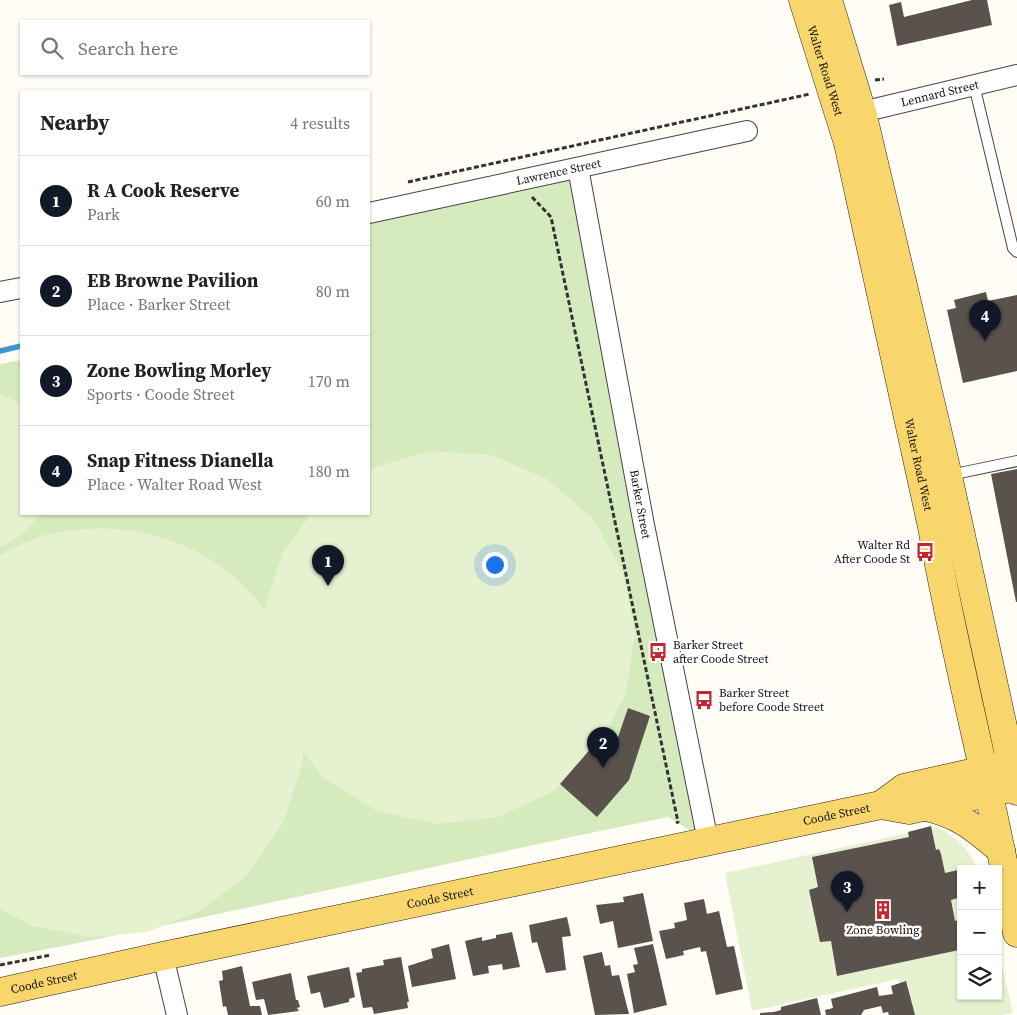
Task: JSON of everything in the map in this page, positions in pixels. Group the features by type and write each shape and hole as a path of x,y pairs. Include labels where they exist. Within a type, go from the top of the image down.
{"main road":[{"name":"Walter Road West","path":"803,0 842,85 862,112 948,476 1015,781"},
{"name":"Walter Road West","path":"828,0 842,85 848,143 1017,933"},
{"name":"Coode Street","path":"881,805 904,788 1015,781"},
{"name":"Coode Street","path":"0,992 881,805 909,810 927,807 986,782"},
{"path":"927,807 961,818 1000,850"}],"street":[{"name":"Lennard Street","path":"862,112 1017,76"},
{"name":"Lawrence Street","path":"370,213 747,131"},
{"name":"Barker Street","path":"578,168 644,525 708,841"},
{"path":"0,292 20,288"},
{"path":"163,956 177,1015"}],"lane":[{"path":"974,85 1013,248 1017,252"},
{"path":"948,476 1017,461"}],"path":[{"path":"400,184 842,85 884,79"},
{"path":"525,156 532,197 551,217 678,822"}],"green space":[{"path":"578,168 708,841 668,817 168,925 0,958 0,364 20,360 20,515 370,515 370,213"},
{"path":"0,393 20,404 20,515 39,515 17,538 0,546"},
{"path":"430,451 491,455 547,479 593,519 623,572 635,633 626,693 598,748 554,791 498,817 437,824 377,811 324,778 303,752 303,762 283,823 246,876 200,911 147,932 90,937 33,926 0,909 0,555 45,535 75,530 106,529 137,532 166,539 195,551 221,566 244,586 264,610 283,552 310,515 370,515 370,469"},
{"path":"936,827 956,839 976,865 957,865 957,1000 1002,1000 1002,967 1013,1013 1002,1015 906,1015 898,979 752,1011 725,873"}],"building":[{"path":"972,0 987,0 992,25 897,46 889,5 901,2 904,17"},
{"path":"986,292 988,301 1017,295 1017,371 963,383 947,310 956,308 954,300"},
{"path":"1017,469 1017,602 1016,602 991,474"},
{"path":"628,708 650,716 629,780 597,817 560,784 593,746 605,756 616,743"},
{"name":"Zone Bowling","path":"931,826 936,850 939,849 941,854 945,873 957,870 957,898 951,900 955,921 957,920 957,950 837,976 831,941 820,942 809,890 818,887 812,857 909,837 908,832"},
{"path":"643,893 653,941 618,948 613,921 600,924 596,905 624,902 623,897"},
{"path":"704,899 707,914 719,911 727,947 734,946 743,989 716,995 706,951 701,952 700,947 683,951 684,955 666,959 659,931 675,928 674,923 687,920 684,903"},
{"path":"567,917 571,936 562,937 566,970 546,973 537,942 532,943 529,925"},
{"path":"512,932 520,967 503,970 502,964 488,966 489,973 473,976 465,941 482,937 482,941 496,938 496,935"},
{"path":"449,944 456,979 412,987 408,966 433,958 431,949"},
{"path":"653,944 667,1005 634,1013 627,974 635,972 633,965 638,964 634,948"},
{"path":"602,952 605,966 610,965 612,976 619,975 629,1014 595,1015 583,956"},
{"path":"401,957 409,1002 407,1002 408,1008 374,1014 372,1007 363,1008 356,973 362,972 362,969 384,965 383,960"},
{"path":"242,966 250,1006 260,1006 262,1015 228,1015 226,1006 223,1007 219,981 223,980 222,971"},
{"path":"349,967 355,997 349,999 349,1002 324,1008 320,992 311,994 307,976"},
{"path":"291,973 296,1000 298,1000 300,1007 297,1008 299,1011 268,1015 264,999 256,1000 252,982"},
{"path":"906,981 915,1015 889,1015 888,1012 883,1013 881,1006 864,1010 861,1015 826,1015 825,1010 833,1008 831,999 877,987 879,996 893,994 891,986"},
{"path":"817,998 821,1015 760,1015 760,1013 774,1012 781,1010 781,1007"}],"waterway":[{"path":"0,351 20,346"}],"place":[{"name":"Snap Fitness Dianella","path":"985,341"},
{"name":"Walter Rd After Coode St","path":"925,552"},
{"name":"R A Cook Reserve","path":"328,586"},
{"name":"Barker Street after Coode Street","path":"658,652"},
{"name":"Barker Street before Coode Street","path":"704,700"},
{"name":"EB Browne Pavilion","path":"603,768"},
{"name":"Zone Bowling","path":"883,910"},
{"name":"Zone Bowling Morley","path":"847,912"}]}
